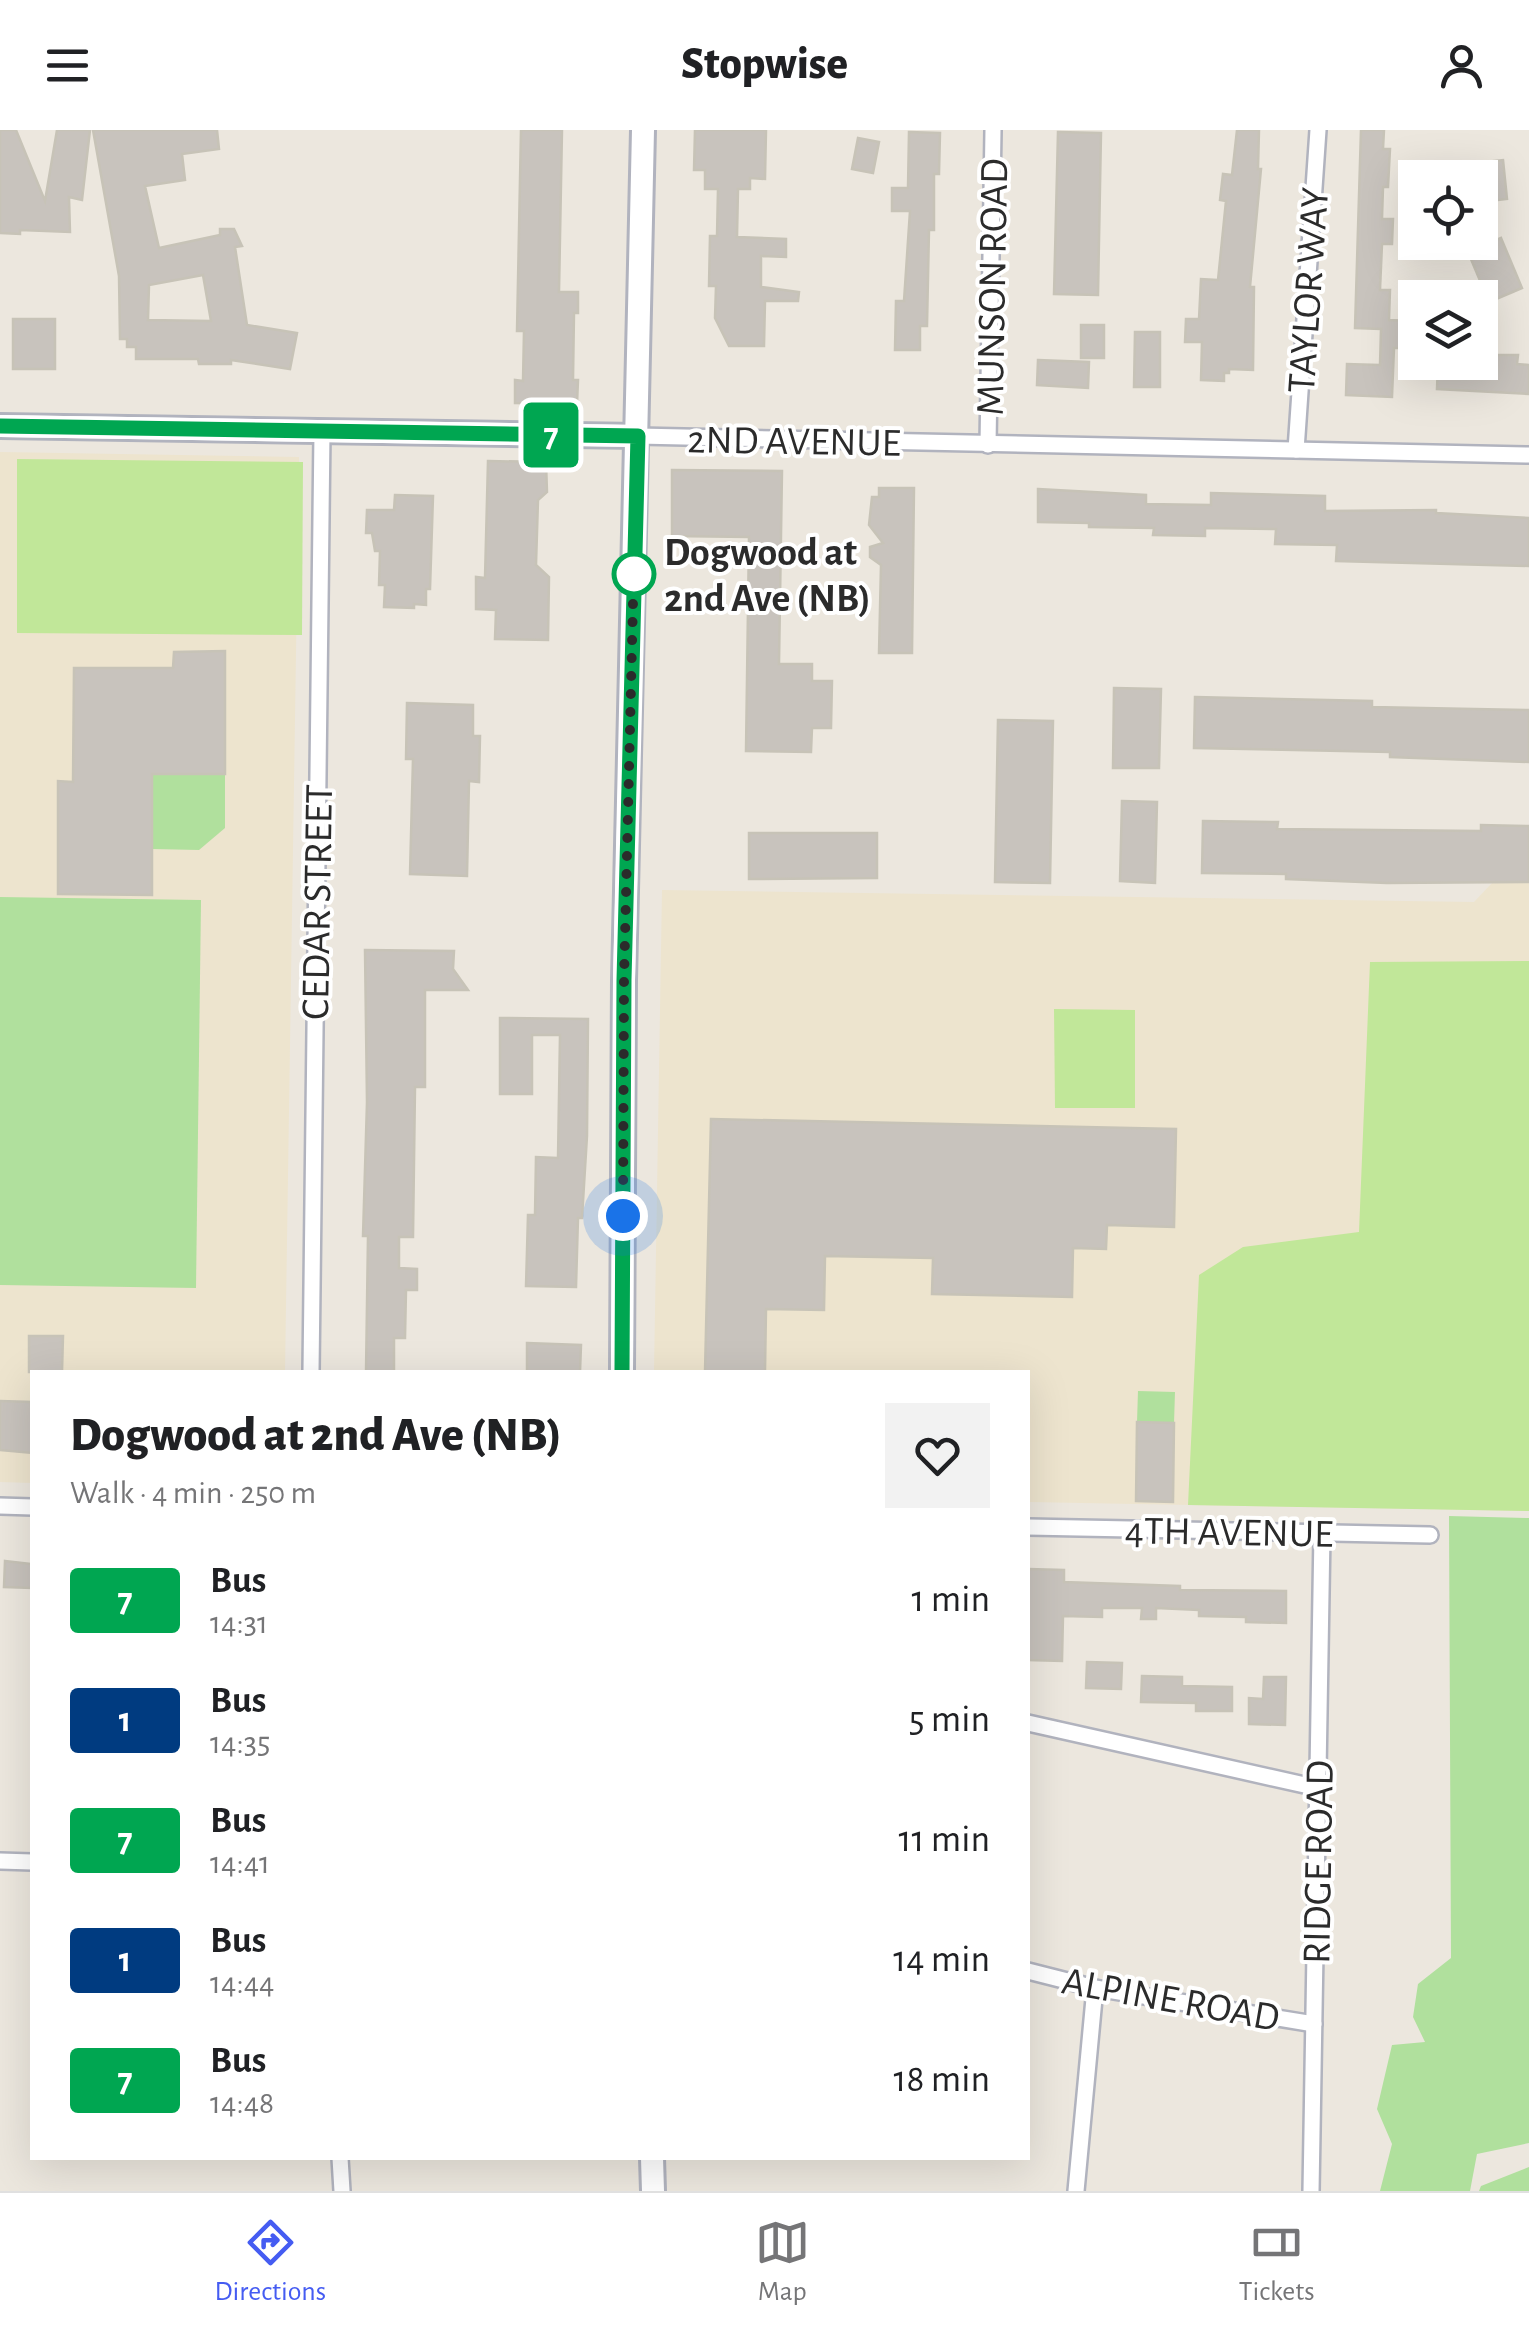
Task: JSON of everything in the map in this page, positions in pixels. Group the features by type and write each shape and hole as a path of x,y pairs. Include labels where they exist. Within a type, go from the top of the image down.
{"main road":[{"path":"622,1370 624,980 643,130"},
{"name":"2ND AVENUE","path":"0,426 638,436"},
{"path":"652,2160 653,2191"}],"street":[{"name":"MUNSON ROAD","path":"988,445 994,130"},
{"name":"TAYLOR WAY","path":"1296,450 1318,130"},
{"name":"CEDAR STREET","path":"311,1370 322,432"},
{"name":"2ND AVENUE","path":"638,436 1529,454"},
{"path":"0,1506 30,1506"},
{"name":"4TH AVENUE","path":"1030,1527 1430,1535"},
{"name":"RIDGE ROAD","path":"1311,2191 1322,1533"},
{"path":"1030,1724 1318,1788"},
{"path":"0,1861 30,1862"},
{"name":"ALPINE ROAD","path":"1030,1972 1095,1988 1314,2024"},
{"path":"1076,2191 1095,1988"},
{"path":"340,2160 342,2191"}],"shaded area":[{"path":"0,452 299,457 285,1370 30,1370 30,1483 0,1482"},
{"path":"1529,844 1529,1511 1030,1502 1030,1370 654,1370 662,890 1474,902"}],"green space":[{"path":"17,459 303,462 302,635 17,633"},
{"path":"152,774 225,774 225,828 199,850 152,849"},
{"path":"0,897 201,900 196,1288 0,1285"},
{"path":"1529,961 1529,1511 1188,1505 1199,1275 1243,1247 1359,1232 1370,962"},
{"path":"1054,1009 1135,1010 1135,1108 1055,1108"},
{"path":"1138,1391 1175,1392 1174,1423 1137,1422"},
{"path":"1449,1516 1529,1518 1529,2143 1477,2154 1470,2191 1380,2191 1392,2144 1377,2109 1392,2045 1425,2042 1413,2017 1418,1984 1451,1958"},
{"path":"1529,2167 1529,2191 1479,2191 1481,2186"}],"building":[{"path":"0,130 16,130 45,201 57,130 90,130 82,200 69,197 70,232 0,233"},
{"path":"93,130 217,130 219,149 182,154 185,180 145,186 159,248 220,235 220,229 234,229 242,246 235,247 247,325 297,333 290,369 231,360 231,364 199,364 198,359 136,359 136,347 127,347 127,339 120,339 119,276","holes":["203,275 211,321 148,320 149,285"]},
{"path":"521,130 562,130 559,292 578,292 573,380 578,380 577,404 515,403 515,380 523,381 524,331 517,331"},
{"path":"695,130 766,130 765,179 750,178 750,189 738,189 737,237 786,239 786,257 761,256 761,287 799,292 798,301 765,301 764,346 729,346 715,318 716,286 709,286 710,236 717,236 718,189 705,189 705,170 694,170"},
{"path":"1237,130 1259,130 1261,169 1250,287 1254,287 1253,370 1229,369 1229,373 1224,373 1224,381 1201,380 1202,342 1185,342 1186,319 1199,319 1201,279 1218,280 1226,201 1220,200 1223,174 1232,175"},
{"path":"1361,130 1384,130 1383,149 1390,149 1382,219 1393,219 1392,244 1382,244 1380,290 1390,290 1389,320 1398,320 1392,397 1346,395 1347,364 1380,365 1381,329 1355,328"},
{"path":"909,132 940,133 939,174 934,174 934,230 929,230 927,326 920,326 920,350 895,350 896,301 904,301 910,211 892,211 892,188 908,188"},
{"path":"1058,132 1101,133 1098,295 1054,294"},
{"path":"858,138 879,142 873,173 852,169"},
{"path":"1503,160 1507,199 1498,200 1498,161"},
{"path":"1501,238 1522,288 1498,298 1498,280 1480,280 1471,260 1498,260"},
{"path":"13,319 55,319 55,369 13,369"},
{"path":"1081,325 1104,325 1104,358 1081,358"},
{"path":"1135,332 1160,332 1160,387 1134,387"},
{"path":"1498,355 1518,355 1517,364 1529,365 1529,394 1437,389 1437,380 1498,380"},
{"path":"1038,360 1089,362 1088,388 1037,385"},
{"path":"488,461 546,462 547,492 538,500 536,565 549,577 548,640 495,639 496,610 476,609 476,577 485,578"},
{"path":"672,470 782,471 779,664 812,664 812,681 832,681 831,728 812,728 811,752 746,751 749,537 672,536"},
{"path":"879,488 914,488 912,653 879,653 881,565 870,557 870,547 883,543 869,525 872,497 879,497"},
{"path":"1038,489 1146,495 1146,504 1211,505 1211,493 1325,496 1325,511 1436,510 1529,518 1529,566 1336,561 1337,545 1275,544 1276,529 1205,528 1205,536 1153,535 1154,528 1038,522"},
{"path":"395,495 433,496 430,589 426,589 426,605 414,604 414,608 384,607 385,585 379,585 380,551 375,551 372,533 366,533 367,510 394,510"},
{"path":"225,651 225,774 152,774 152,895 58,894 58,781 73,782 74,668 173,668 174,652"},
{"path":"1114,688 1161,689 1159,768 1113,768"},
{"path":"1195,697 1372,701 1372,707 1529,710 1529,762 1390,757 1390,752 1194,748"},
{"path":"407,703 473,705 473,736 480,736 479,782 469,781 467,876 410,874 413,759 406,759"},
{"path":"998,720 1053,721 1050,883 995,882"},
{"path":"1122,801 1157,802 1155,883 1120,881"},
{"path":"1203,821 1278,822 1277,829 1481,831 1481,825 1529,826 1529,882 1387,883 1286,879 1286,874 1202,873"},
{"path":"749,833 877,833 877,878 749,879"},
{"path":"365,950 454,951 453,969 468,990 425,990 425,1087 415,1087 413,1237 399,1237 399,1268 417,1269 417,1290 406,1290 405,1338 394,1338 394,1370 366,1370 368,1236 363,1236 367,1102"},
{"path":"500,1018 588,1019 587,1136 582,1218 578,1218 576,1287 526,1286 528,1215 535,1215 536,1157 558,1158 560,1035 532,1035 532,1094 500,1094"},
{"path":"711,1119 1176,1129 1174,1227 1107,1225 1106,1249 1073,1248 1072,1297 932,1294 933,1258 825,1256 824,1310 766,1309 765,1370 705,1370"},
{"path":"29,1336 63,1336 62,1370 29,1372"},
{"path":"527,1343 581,1345 580,1370 527,1370"},
{"path":"0,1401 30,1402 30,1453 0,1450"},
{"path":"1137,1422 1174,1423 1173,1502 1136,1501"},
{"path":"5,1561 30,1564 30,1588 4,1587"},
{"path":"1030,1569 1064,1570 1064,1582 1180,1586 1180,1590 1286,1591 1286,1623 1246,1622 1246,1617 1199,1616 1199,1610 1156,1608 1156,1619 1141,1619 1142,1608 1102,1608 1102,1617 1063,1616 1062,1661 1030,1660"},
{"path":"1087,1662 1122,1663 1121,1689 1086,1688"},
{"path":"1142,1676 1182,1677 1182,1686 1232,1687 1232,1711 1196,1711 1196,1703 1141,1702"},
{"path":"1264,1677 1286,1677 1285,1725 1249,1724 1249,1698 1263,1699"}],"bus line":[{"name":"7","path":"0,426 638,436 624,980 622,1370"}],"place":[{"name":"Dogwood at 2nd Ave (NB)","path":"634,574"}],"route":[{"path":"623,1216 634,560 634,574"}]}
